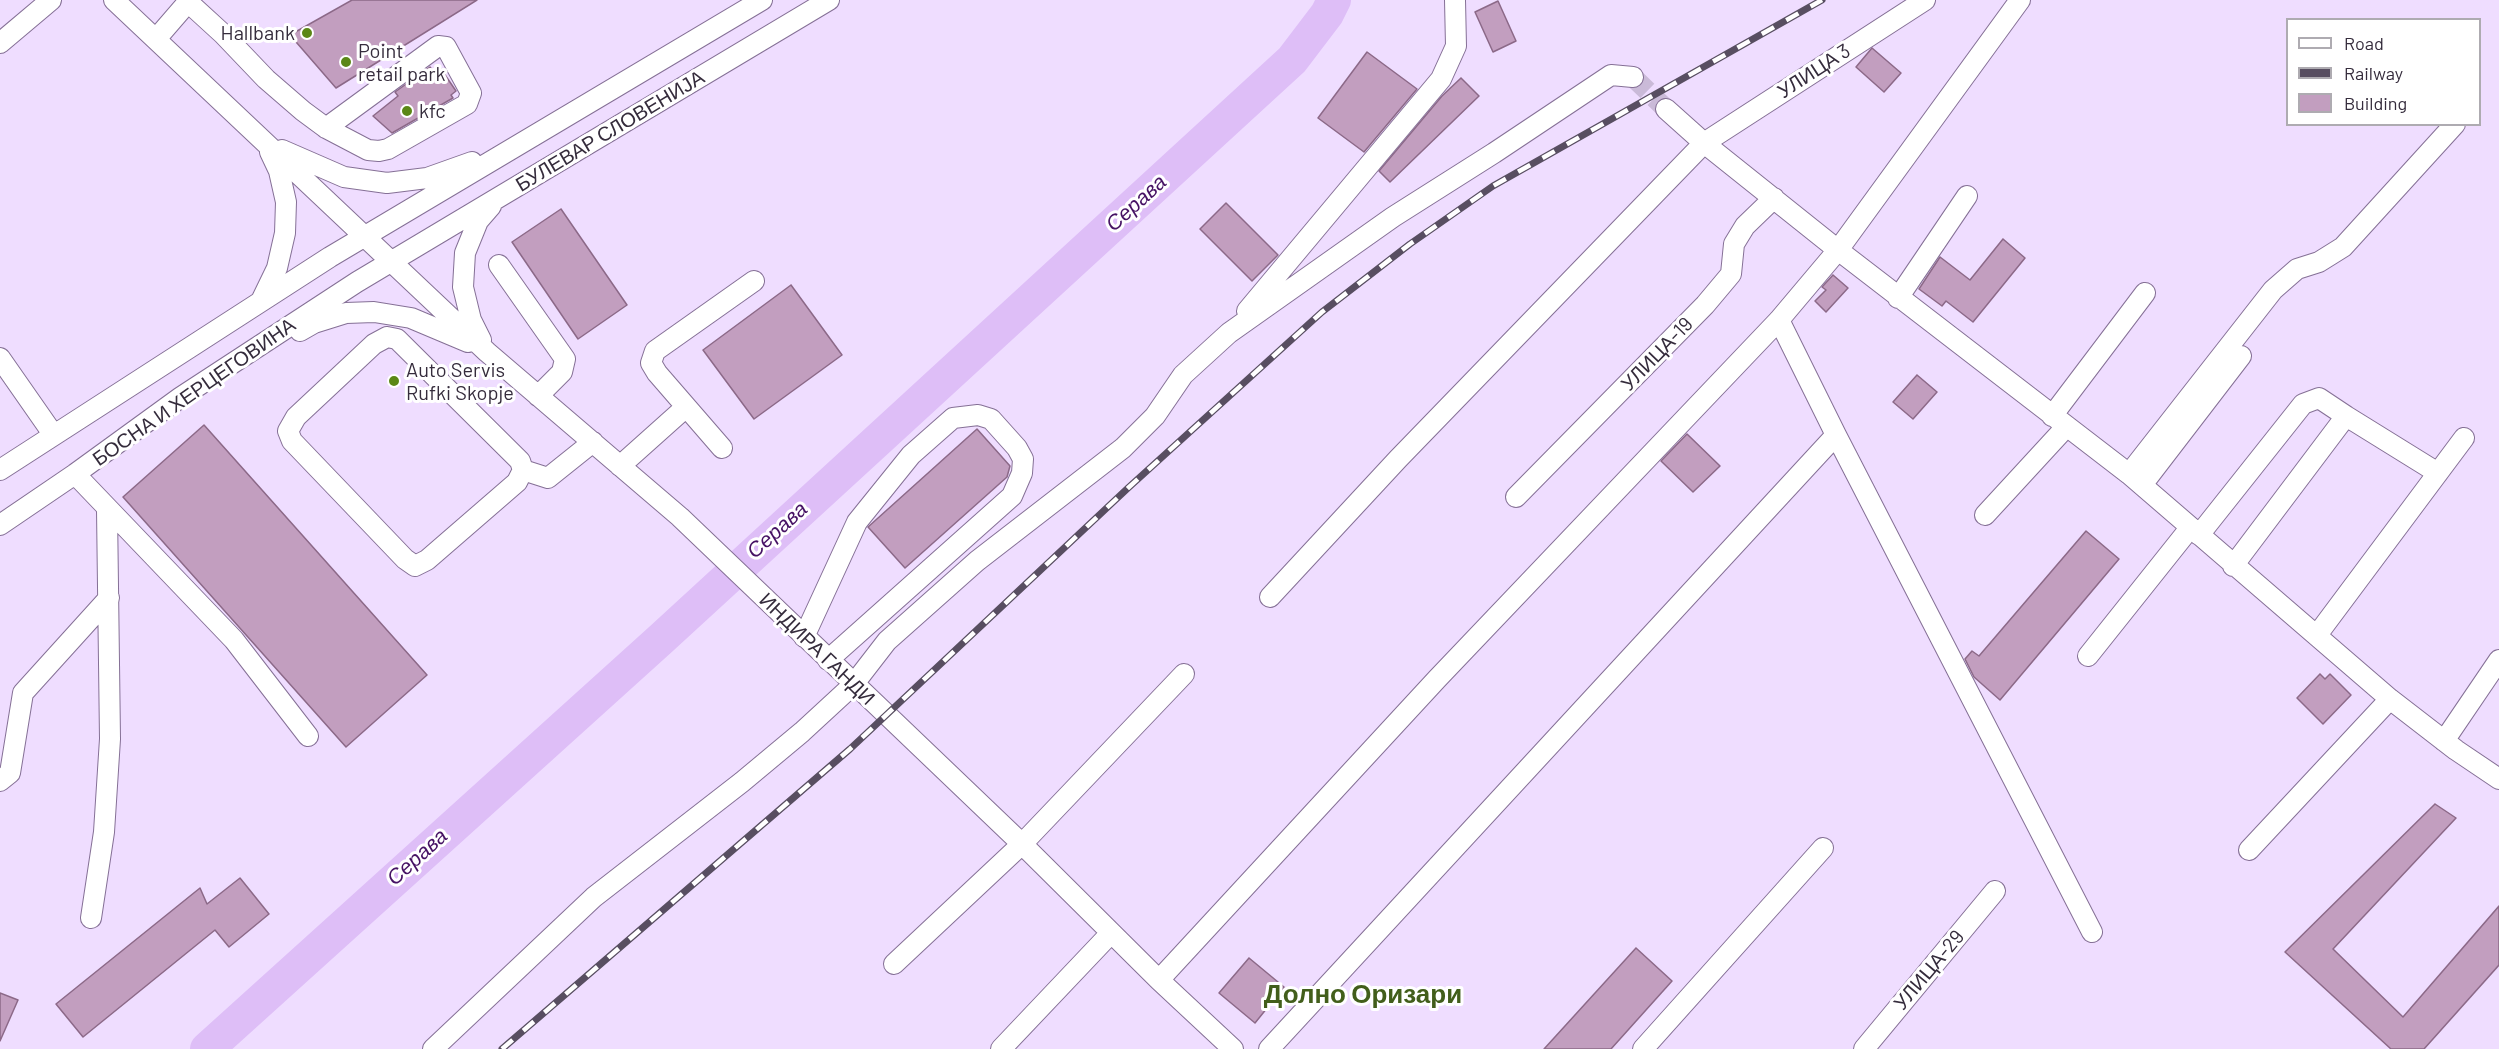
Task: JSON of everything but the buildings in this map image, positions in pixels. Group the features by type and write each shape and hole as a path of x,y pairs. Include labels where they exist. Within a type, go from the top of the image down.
{"street":[{"path":"0,43 51,0"},
{"name":"ИНДИРА ГАНДИ","path":"114,0 486,352 593,442 716,551 1233,1049"},
{"name":"БУЛЕВАР СЛОВЕНИЈА","path":"364,236 762,0"},
{"name":"БУЛЕВАР СЛОВЕНИЈА","path":"391,261 829,0"},
{"path":"1229,333 1441,79 1456,46 1455,0"},
{"name":"УЛИЦА 3","path":"1270,597 1398,459 1704,143 1925,0"},
{"path":"1159,980 1437,679 1779,320 1838,250 2020,0"},
{"path":"156,39 188,2 223,34 266,79 326,129 368,150 388,149 467,104 471,93 446,47 438,46 326,129"},
{"path":"433,1049 594,897 742,782 854,685 887,641 977,561 1123,448 1155,416 1183,375 1229,333 1393,217 1611,75 1633,76"},
{"path":"1666,109 1704,143 1898,298 2135,480 2390,699 2444,741 2499,779"},
{"path":"2135,480 2273,290 2297,268 2319,262 2343,247 2453,126"},
{"path":"266,142 344,177 387,183 427,178 514,146"},
{"path":"261,302 277,268 285,233 286,202 279,171 266,142"},
{"path":"486,352 471,320 463,287 465,253 478,221 501,195"},
{"path":"1898,298 1967,196"},
{"name":"УЛИЦА-19","path":"1516,497 1731,274 1734,244 1745,226 1774,198"},
{"name":"БОСНА И ХЕРЦЕГОВИНА","path":"0,470 364,236"},
{"name":"БОСНА И ХЕРЦЕГОВИНА","path":"0,525 182,397 391,261"},
{"path":"499,265 565,359 562,372 538,396"},
{"path":"722,448 657,373 651,363 655,351 754,281"},
{"path":"1985,514 2059,421 2145,293"},
{"path":"240,358 278,343 314,323 346,313 374,312 411,318 438,328 486,352"},
{"path":"1779,320 2092,932"},
{"path":"387,337 397,339 520,461 523,470 517,482 427,560 415,566 405,559 292,441 288,430 296,417 374,344 387,337"},
{"path":"2135,480 2241,356"},
{"path":"0,358 53,434"},
{"path":"2088,656 2303,404 2319,398 2438,473"},
{"path":"620,466 686,407"},
{"path":"804,637 856,522 911,456 953,418 978,414 991,419 1017,448 1023,459 1022,473 1012,495 828,660"},
{"path":"2234,566 2346,416"},
{"path":"1269,1049 1836,435"},
{"path":"2317,635 2464,438"},
{"path":"523,470 548,478 593,442"},
{"path":"75,474 234,640 308,736"},
{"path":"91,918 104,832 110,739 107,510"},
{"path":"0,781 10,773 23,693 108,598"},
{"path":"2444,741 2499,660"},
{"path":"894,964 1022,844 1184,674"},
{"path":"2249,850 2390,699"},
{"path":"1644,1048 1823,848"},
{"name":"УЛИЦА-29","path":"1864,1049 1995,891"},
{"path":"1001,1049 1111,933"}],"waterway":[{"name":"Серава","path":"207,1049 661,639 1292,60 1327,14 1334,0"}],"tunnel":[{"path":"1633,77 1666,109"}],"railway":[{"path":"502,1049 850,749 1128,488 1322,312 1410,244 1493,186 1822,0"}],"place":[{"name":"Hallbank","path":"307,33"},
{"name":"Point retail park","path":"346,62"},
{"name":"kfc","path":"407,111"},
{"name":"Auto Servis Rufki Skopje","path":"394,381"}],"district":[{"name":"Долно Оризари","path":"1363,994"}]}
